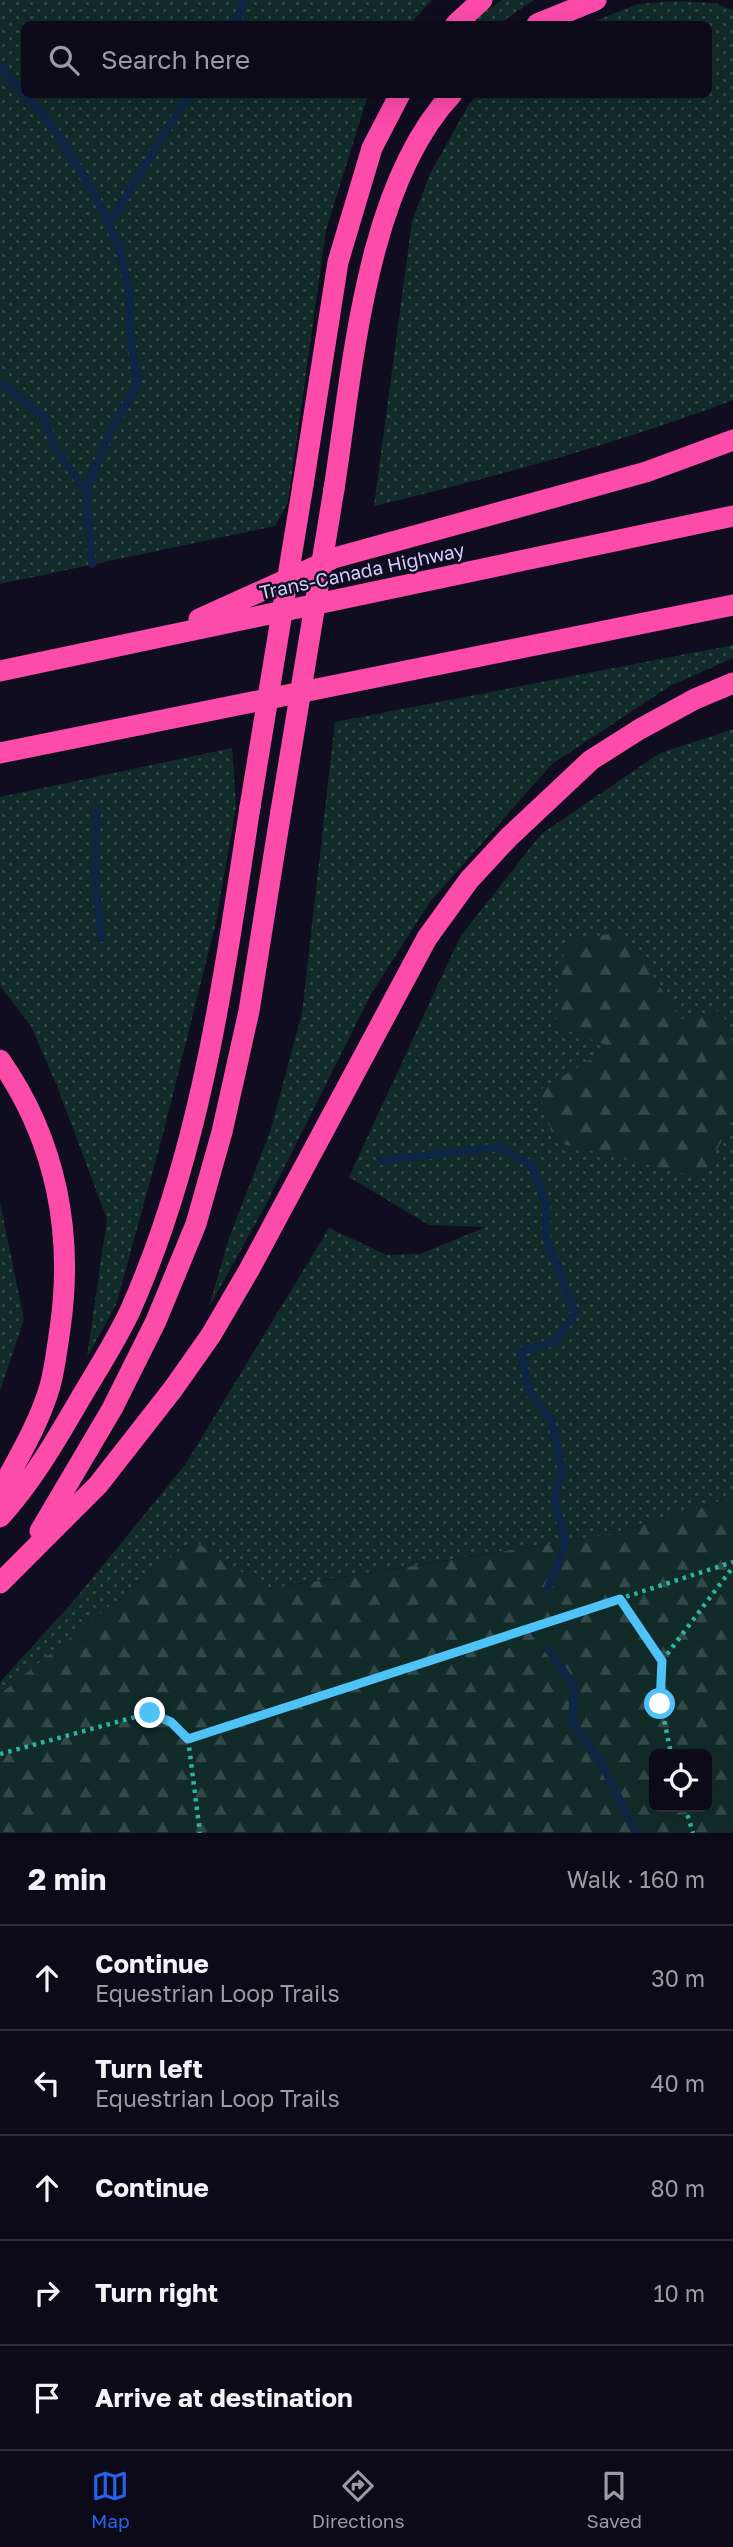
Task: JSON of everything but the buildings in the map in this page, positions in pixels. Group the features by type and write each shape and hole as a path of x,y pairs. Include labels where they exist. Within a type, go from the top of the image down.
{"highway":[{"path":"459,21 482,0"},
{"path":"544,21 596,0"},
{"path":"0,1517 18,1497 59,1435 128,1314 158,1242 181,1169 202,1086 229,948 338,262 372,148 398,98"},
{"path":"21,1563 112,1409 156,1321 196,1224 222,1132 249,1011 363,300 377,240 394,192 437,111 448,98"},
{"path":"159,637 334,558 646,472 733,440"},
{"name":"Trans-Canada Highway","path":"0,671 733,516"},
{"path":"0,753 733,605"},
{"path":"0,1583 98,1485 173,1389 211,1335 290,1196 428,938 469,880 509,837 591,760 695,699 733,683"},
{"path":"0,1060 30,1112 49,1156 61,1208 65,1243 65,1279 50,1386 31,1434 0,1492"}],"path":[{"path":"188,1739 482,1642 733,1564"},
{"path":"670,1749 660,1704 662,1661 733,1564"},
{"path":"620,1599 662,1661"},
{"path":"0,1754 150,1713 171,1722 188,1739 200,1833"},
{"path":"687,1812 693,1833"}],"green space":[{"path":"0,0 432,0 413,21 21,21 21,98 367,98 326,230 288,502 275,526 0,584"},
{"path":"502,0 534,0 503,21 470,21"},
{"path":"675,1 714,3 733,10 733,400 555,459 374,506 412,221 430,174 469,104 476,98 712,98 712,21 595,21 638,4"},
{"path":"733,645 733,658 670,686 552,764 430,902 371,994 263,1210 209,1307 229,1238 270,1132 302,1013 335,722"},
{"path":"733,729 733,1497 611,1534 266,1589 193,1540 0,1694 0,1682 77,1597 185,1465 329,1228 387,1255 420,1254 486,1227 429,1225 349,1177 460,937 541,834 660,753"},
{"path":"232,748 236,806 216,922 163,1134 116,1305 87,1357 107,1219 57,1086 31,1026 0,986 0,797"},
{"path":"623,931 681,1019 722,1010 733,1043 733,1119 702,1178 555,1142 538,1091 611,1047 555,1026 565,943"},
{"path":"0,1203 24,1319 0,1391"},
{"path":"733,1497 733,1833 0,1833 0,1694 193,1540 267,1589 611,1534"}],"waterway":[{"path":"237,21 244,0"},
{"path":"0,67 21,91"},
{"path":"28,98 49,122 93,191 119,246 130,295 130,335 138,383 110,432 86,491 92,564"},
{"path":"109,224 187,98"},
{"path":"0,382 44,417 55,448 86,491"},
{"path":"97,810 95,873 101,938"},
{"path":"380,1161 500,1147 533,1166 546,1206 546,1238 575,1313 555,1342 521,1351 529,1392 551,1419 562,1469 554,1500 566,1542 548,1587"},
{"path":"548,1649 574,1686 572,1721 602,1764 636,1833"}],"route":[{"path":"150,1713 171,1722 188,1739 620,1599 662,1661 660,1704"}]}
